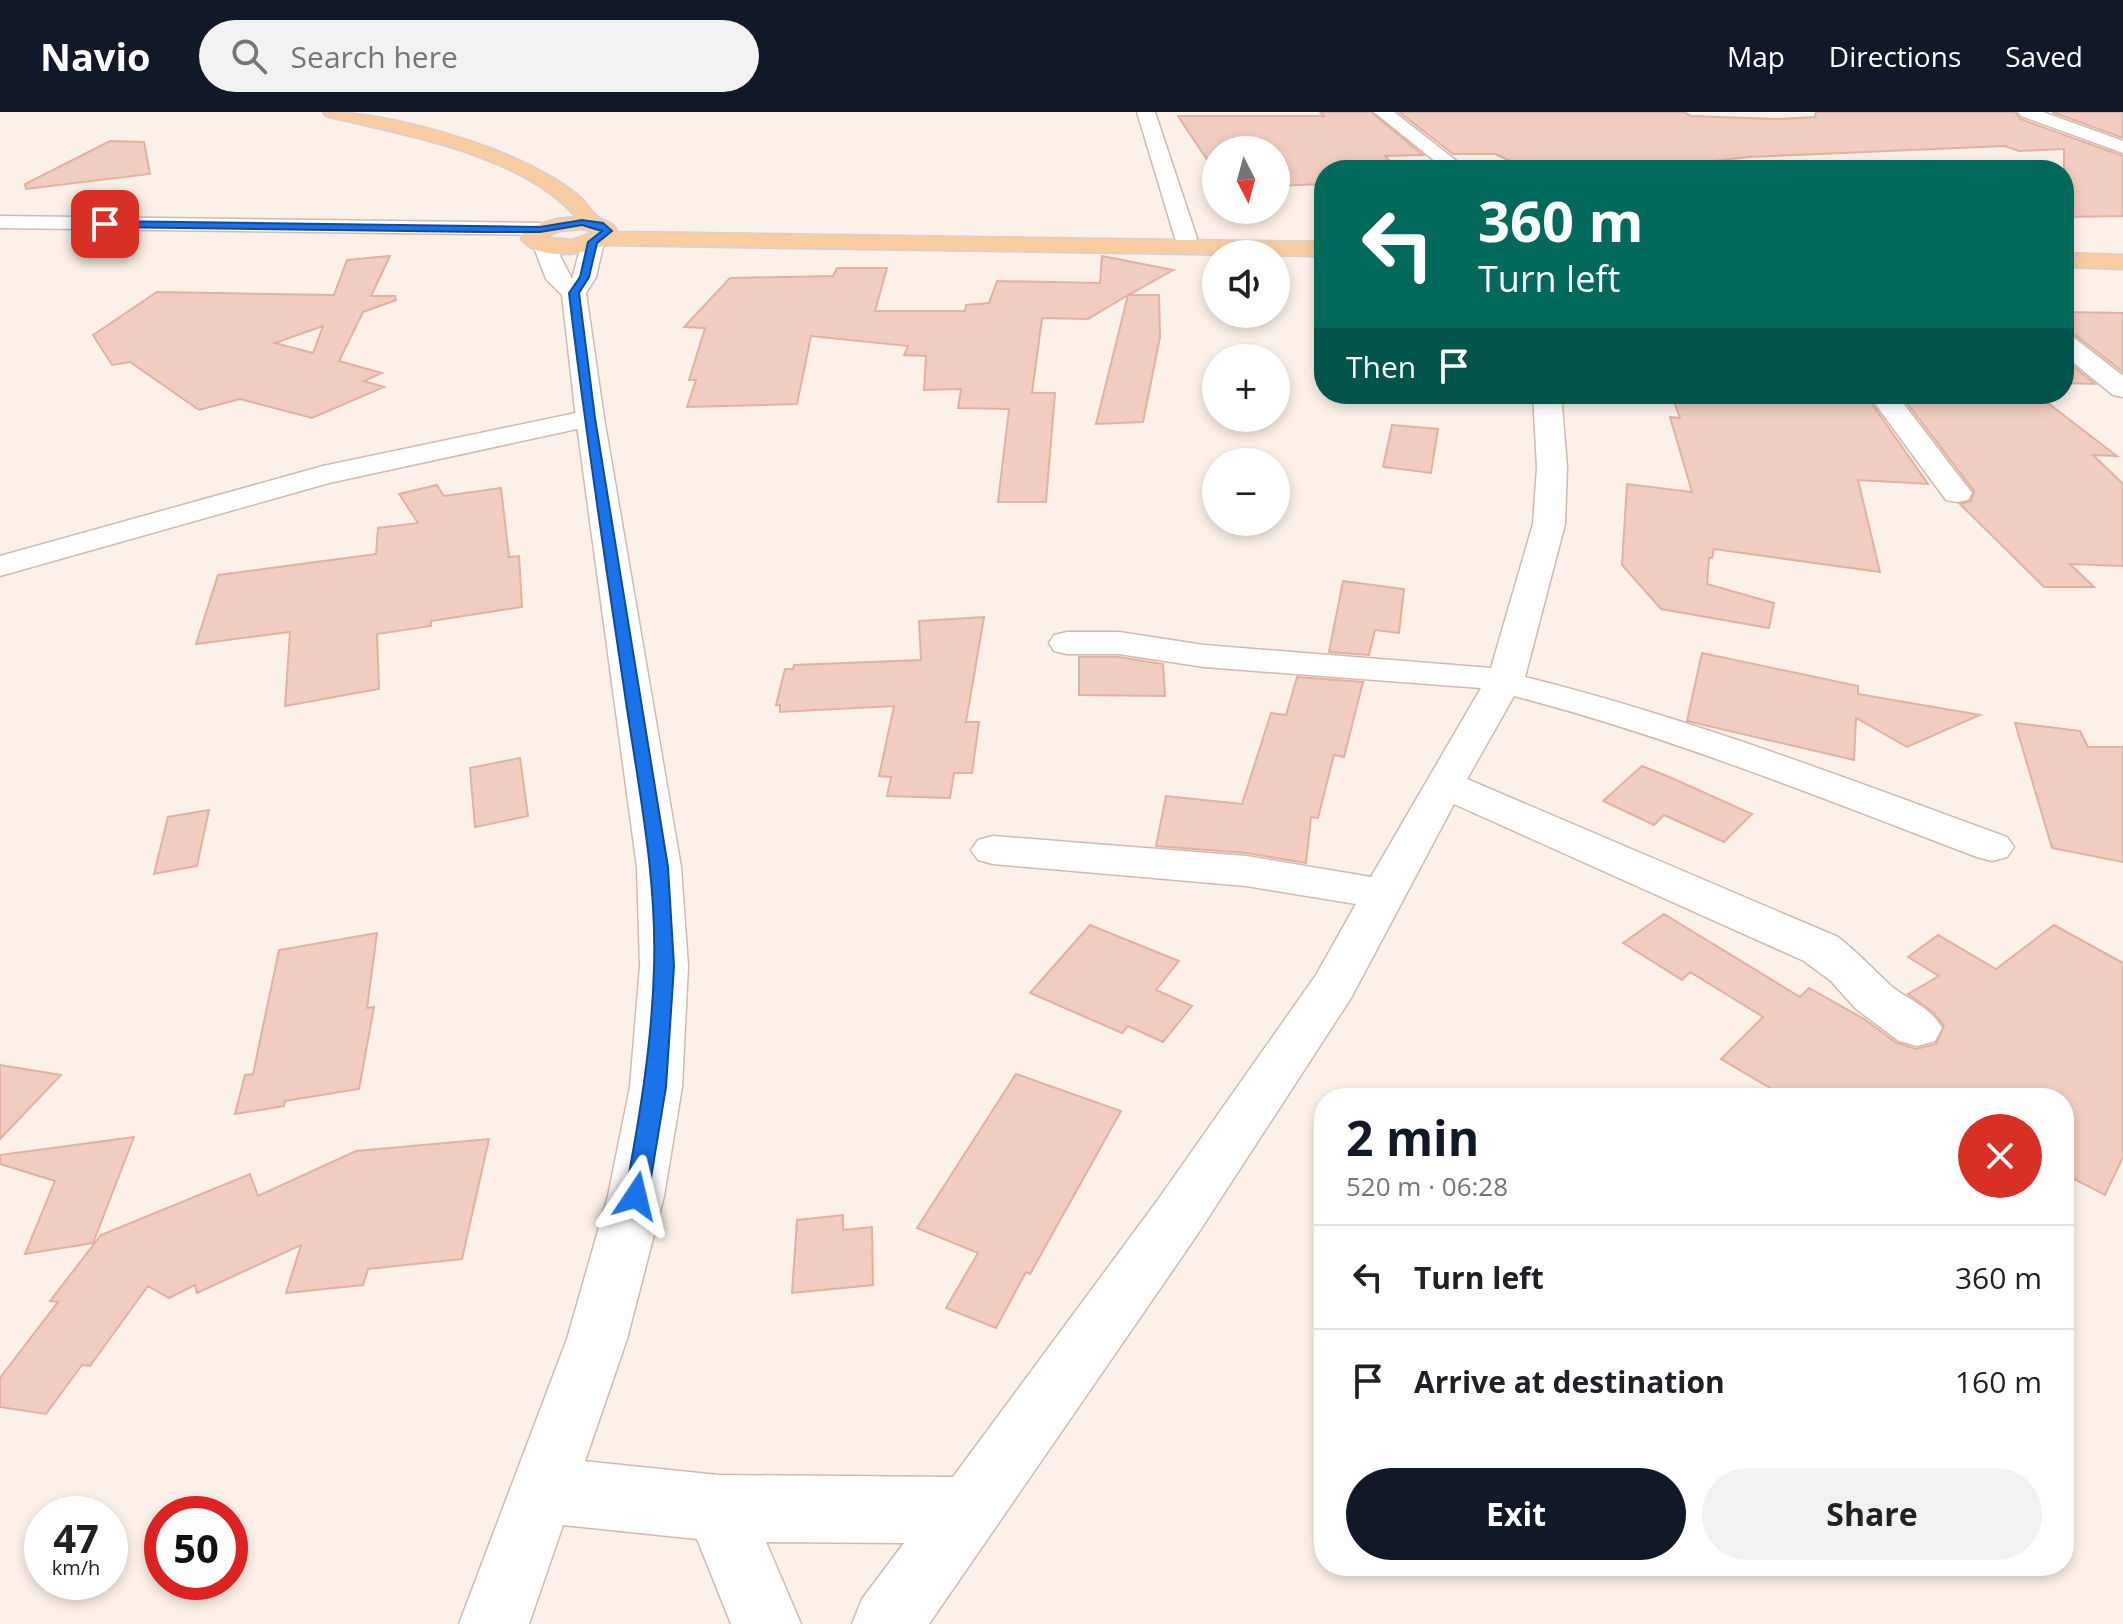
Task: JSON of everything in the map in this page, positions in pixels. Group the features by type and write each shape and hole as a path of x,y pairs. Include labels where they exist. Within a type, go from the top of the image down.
{"main road":[{"path":"332,112 477,151 544,183 579,207 598,233"},
{"path":"544,183 541,236 563,246 598,233 1314,239"},
{"path":"598,233 1314,249"},
{"path":"2074,251 2123,252"},
{"path":"2074,260 2123,262"}],"street":[{"path":"1146,112 1186,238"},
{"path":"1383,112 1445,160"},
{"path":"2027,112 2123,147"},
{"path":"0,222 541,236"},
{"path":"0,232 541,236"},
{"path":"574,293 585,277 598,233"},
{"path":"494,1624 597,1339 636,1196 656,1087 664,966 659,867 590,418 574,293 558,279 541,236"},
{"path":"2074,350 2123,389"},
{"path":"887,1624 1177,1218 1326,998 1503,682 1549,524 1552,467 1548,404"},
{"path":"1890,404 1957,493"},
{"path":"0,566 323,475 590,418"},
{"path":"1067,643 1119,643 1204,656 1457,672 1503,682 1608,709 1759,760 1992,847"},
{"path":"1445,785 1821,949 1848,969 1873,997 1917,1028"},
{"path":"993,850 1246,871 1384,894"},
{"path":"544,1490 718,1508 968,1510"},
{"path":"718,1508 766,1624"}],"building":[{"path":"1320,112 1371,112 1423,155 1385,156 1389,160 1314,160 1314,184 1290,185 1290,136 1202,136 1202,152 1178,116 1324,116"},
{"path":"1399,112 1684,112 1691,116 1776,119 1815,117 1816,112 2015,112 2020,119 2123,156 2123,216 2074,217 2074,160 2064,160 2064,149 2019,151 2005,146 1722,160 1508,160 1495,154 1453,154"},
{"path":"2052,112 2123,112 2123,138"},
{"path":"110,141 144,142 150,174 26,189 25,184"},
{"path":"390,256 371,296 395,296 396,300 363,312 339,361 382,373 364,381 384,387 312,418 240,399 199,410 130,362 112,365 93,335 157,292 334,295 347,260","holes":["323,326 313,353 275,343"]},
{"path":"1102,256 1173,270 1129,295 1159,295 1160,337 1143,422 1096,424 1128,295 1088,319 1042,318 1032,393 1055,393 1046,502 998,502 1009,409 958,408 961,389 924,390 926,356 904,355 908,346 811,336 797,404 687,407 696,380 689,380 705,328 684,327 730,278 833,276 837,268 887,268 875,311 965,311 966,305 989,303 997,281 1100,283"},
{"path":"2074,312 2123,313 2123,372 2075,335"},
{"path":"2074,367 2095,384 2074,383"},
{"path":"1675,404 1872,404 1928,484 1858,480 1880,572 1714,549 1712,558 1709,558 1707,584 1774,603 1769,628 1661,609 1622,565 1627,484 1692,492 1670,417 1680,418"},
{"path":"1908,404 2049,404 2117,456 2093,455 2123,484 2123,566 2070,564 2094,587 2044,587 1960,504 1971,501 1974,491"},
{"path":"1392,425 1438,429 1431,473 1383,467"},
{"path":"437,485 444,496 501,488 509,557 519,556 522,607 431,621 431,626 377,634 379,689 285,706 290,632 196,644 218,575 376,554 378,528 418,523 399,494"},
{"path":"1343,581 1404,589 1399,633 1375,630 1369,655 1329,652"},
{"path":"984,617 966,722 979,722 972,773 954,773 950,798 887,796 891,777 879,776 894,706 780,712 780,705 776,705 785,669 793,669 794,665 921,660 919,621"},
{"path":"1702,653 1858,686 1858,694 1980,715 1907,747 1856,718 1854,760 1687,721"},
{"path":"1079,657 1119,657 1163,664 1165,696 1079,695"},
{"path":"1297,677 1363,682 1344,757 1334,755 1318,818 1311,817 1306,863 1246,853 1156,846 1166,796 1242,804 1271,713 1286,715"},
{"path":"2015,723 2080,731 2088,747 2123,747 2123,862 2052,848"},
{"path":"520,758 528,816 475,827 470,768"},
{"path":"1642,766 1752,814 1724,842 1664,815 1654,825 1603,801"},
{"path":"209,810 197,866 154,874 168,817"},
{"path":"1664,914 1800,997 1809,988 1864,1019 1897,1043 1916,1049 1936,1044 1944,1026 1933,1012 1908,994 1939,976 1908,957 1938,935 1996,969 2054,925 2123,963 2123,1157 2105,1195 2074,1179 2074,1088 1770,1088 1721,1059 1763,1017 1690,972 1682,980 1623,943"},
{"path":"1090,925 1179,961 1156,990 1192,1006 1163,1042 1128,1026 1122,1033 1030,993"},
{"path":"377,933 367,1008 374,1007 359,1089 285,1101 284,1106 235,1114 245,1075 253,1074 279,950"},
{"path":"0,1065 61,1075 0,1139"},
{"path":"1016,1074 1121,1111 1030,1274 1026,1272 996,1328 946,1308 978,1253 917,1228"},
{"path":"134,1137 93,1243 25,1254 55,1181 0,1164 0,1155"},
{"path":"489,1139 462,1259 368,1269 363,1285 286,1293 301,1245 197,1293 195,1285 169,1298 148,1286 90,1366 82,1365 46,1414 0,1407 0,1378 58,1302 50,1301 101,1235 250,1174 258,1196 356,1151"},
{"path":"843,1215 843,1230 872,1227 873,1285 792,1293 797,1220"}],"route":[{"path":"105,224 482,230 540,229 582,223 600,225 608,231 593,242 585,277 574,293 590,418 659,867 664,966 656,1087 636,1196"}]}
